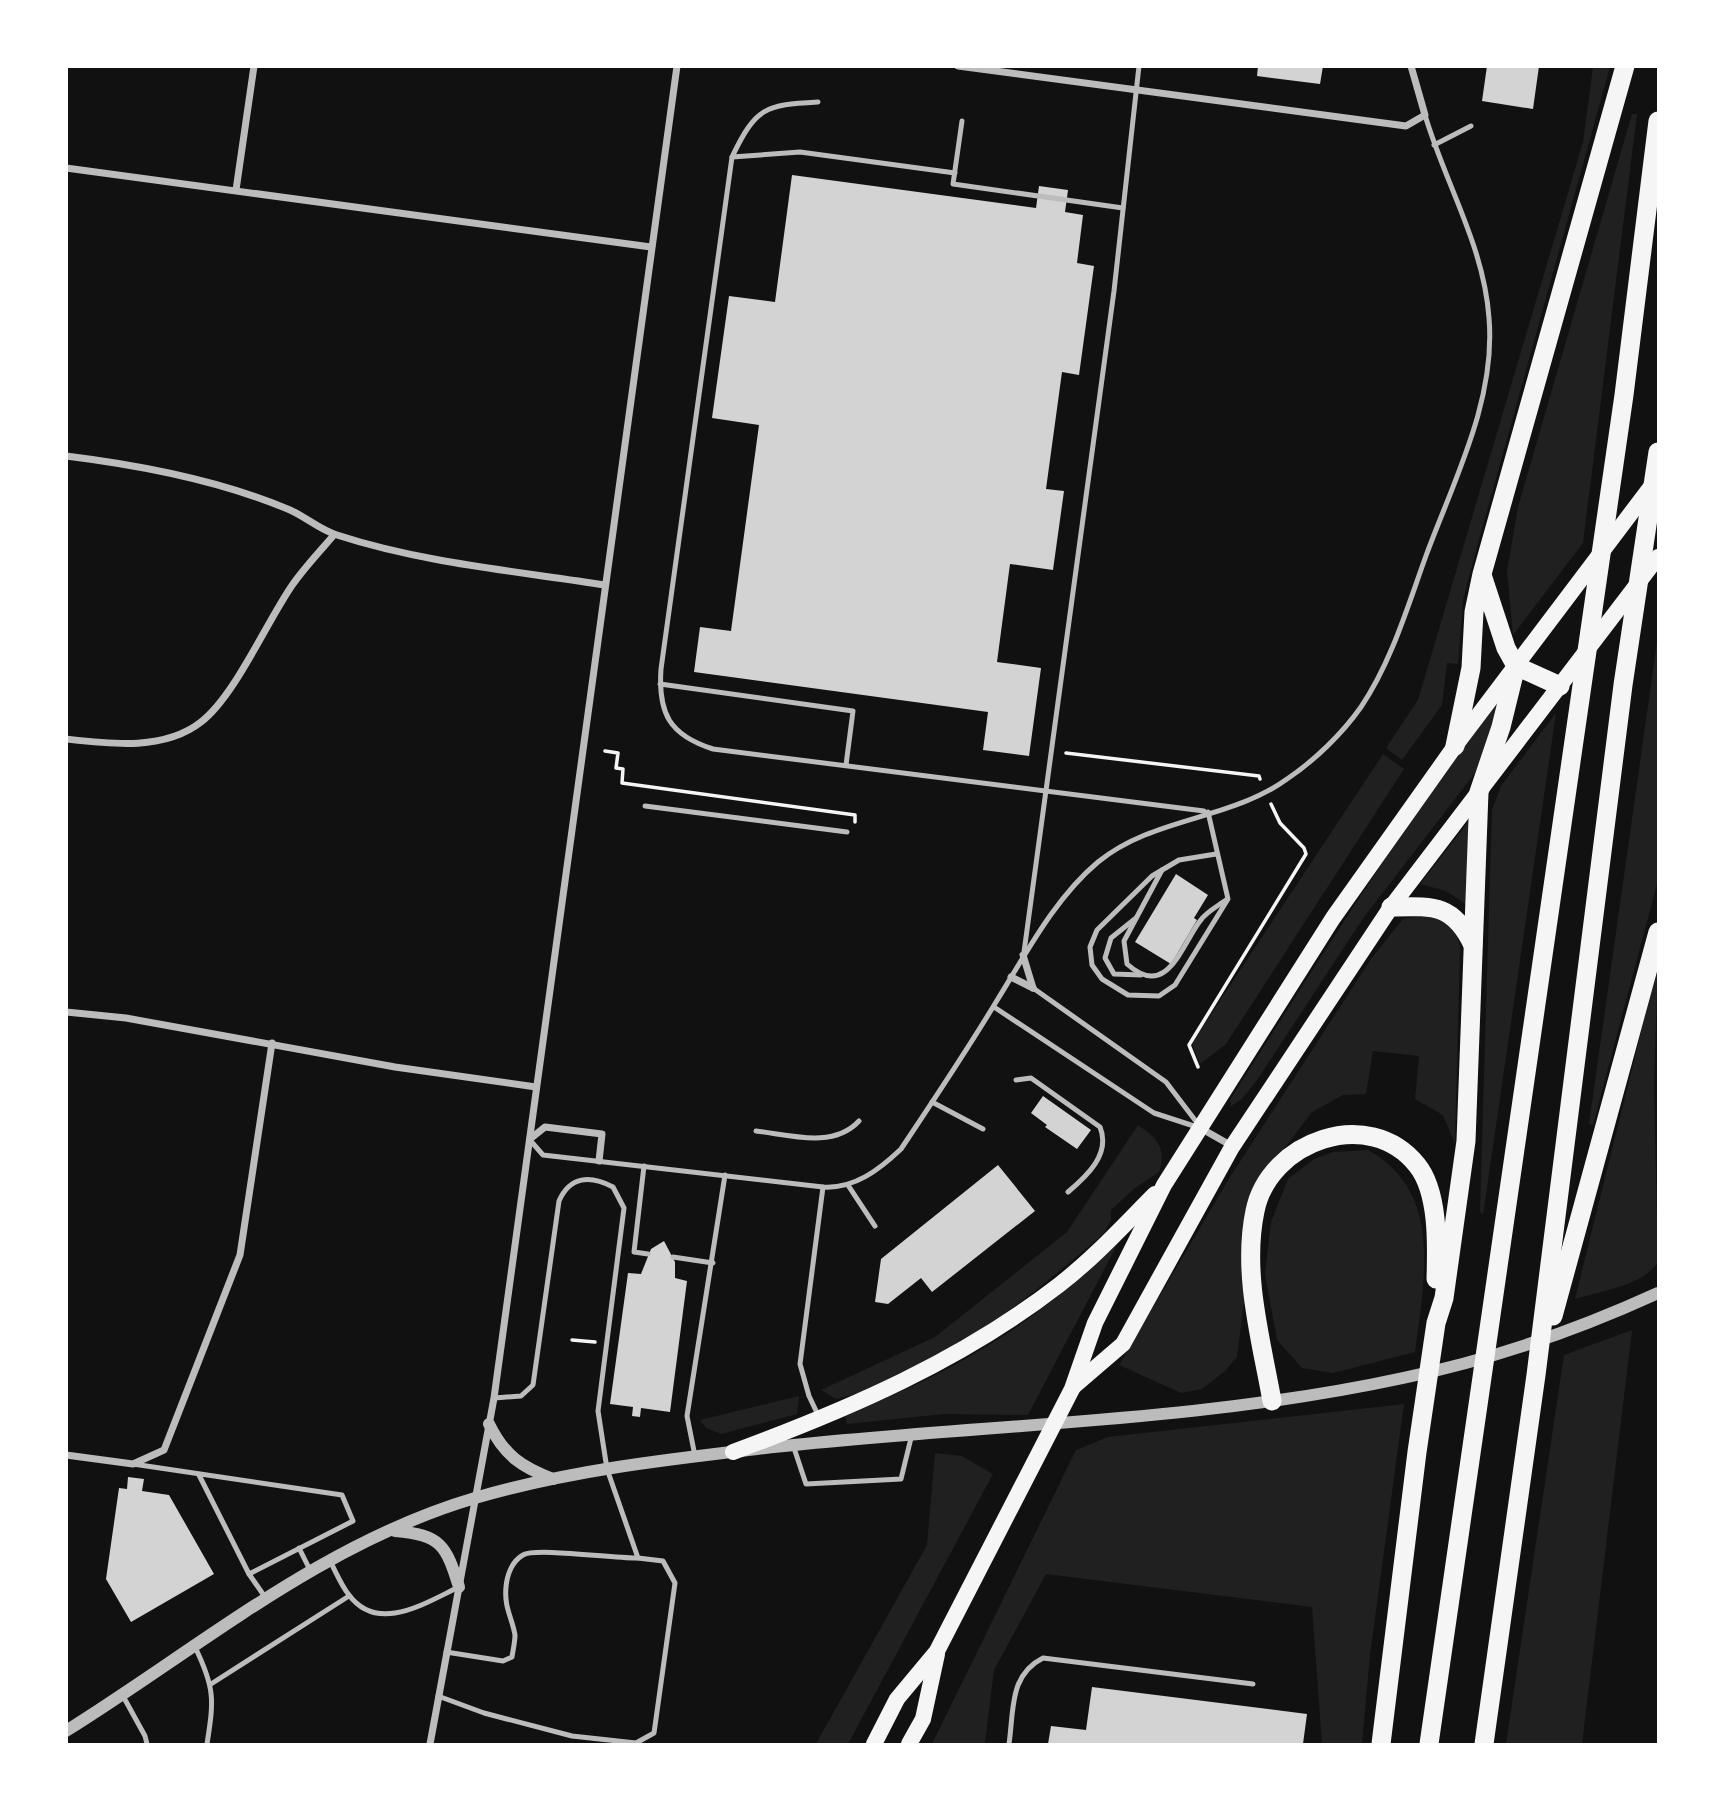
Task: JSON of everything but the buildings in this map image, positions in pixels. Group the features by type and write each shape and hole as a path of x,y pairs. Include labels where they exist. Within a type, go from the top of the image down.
{"highway":[{"path":"1455,746 1471,668 1474,612 1482,574 1625,66"},
{"path":"1429,1745 1624,395 1658,121"},
{"path":"1484,1745 1536,1375 1623,685 1658,452"},
{"path":"1482,574 1506,648 1516,666 1560,686"},
{"path":"1436,1323 1444,1298 1466,1141 1479,792 1501,727 1516,666"},
{"path":"1391,907 1419,906 1445,911 1462,922 1475,949"},
{"path":"1536,1375 1592,1184 1658,932"},
{"path":"1272,1401 1251,1278 1255,1211 1265,1182 1283,1159 1322,1139 1360,1135 1392,1145 1418,1165 1437,1223 1436,1323 1381,1745"}],"main road":[{"path":"874,1745 897,1699 937,1651 1072,1388 1095,1323 1164,1185 1202,1129 1333,918 1455,746 1658,477"},
{"path":"1072,1388 1123,1344 1232,1147 1391,907 1658,556"},
{"path":"733,1452 821,1419 920,1375 1002,1326 1060,1284 1164,1185"},
{"path":"909,1745 923,1719 937,1651"}],"street":[{"path":"236,190 254,66"},
{"path":"429,1745 494,1398 677,66"},
{"path":"958,66 1406,126 1425,115 1411,66"},
{"path":"66,168 651,247"},
{"path":"66,456 114,462 188,479 291,510 334,535 426,558 605,585"},
{"path":"66,739 137,744 169,737 201,723 238,674 293,584 334,535"},
{"path":"1023,955 1032,988"},
{"path":"1011,977 1032,988"},
{"path":"66,1012 272,1043 395,1067 536,1087"},
{"path":"66,1455 133,1464 164,1450 240,1255 272,1043"},
{"path":"530,1139 545,1127 602,1134 599,1161"},
{"path":"1202,1129 1232,1147"},
{"path":"66,1731 123,1696 265,1597 330,1560 391,1530 475,1499 554,1479 695,1456 1272,1401 1402,1379 1506,1352 1611,1315 1658,1293"},
{"path":"489,1424 504,1451 516,1463 554,1479"},
{"path":"391,1530 418,1532 439,1542 447,1553 458,1587"}],"lane":[{"path":"1023,955 1123,208 1139,66"},
{"path":"818,102 789,104 764,110 747,125 732,157 660,684 669,724 690,742 713,749 1208,812"},
{"path":"530,1139 543,1155 823,1187 849,1185 883,1166 901,1149 994,1007 1023,955 1061,902 1100,860 1149,833 1263,793 1286,781 1318,754 1360,708 1393,644 1471,435 1489,360 1488,305 1473,242 1434,145 1425,115"},
{"path":"962,121 953,184 1123,208"},
{"path":"1434,145 1471,126"},
{"path":"732,157 800,152 955,173"},
{"path":"660,684 853,711 846,765"},
{"path":"645,806 847,832"},
{"path":"1208,812 1228,899 1175,985 1159,996 1128,995 1102,979 1092,965 1090,947 1097,930 1164,867 1179,860 1216,854"},
{"path":"1146,975 1127,964 1123,951 1124,941 1141,914 1164,867"},
{"path":"1141,914 1111,938 1105,958 1114,974 1160,974 1171,969 1202,918 1228,899"},
{"path":"1032,988 1166,1082 1202,1129"},
{"path":"994,1007 1153,1114 1202,1129"},
{"path":"1016,1080 1031,1079 1100,1127 1104,1144 1102,1152 1089,1171 1068,1192"},
{"path":"932,1102 983,1129"},
{"path":"755,1131 829,1138 843,1135 859,1121"},
{"path":"644,1166 634,1252 648,1254"},
{"path":"695,1456 687,1416 725,1175"},
{"path":"494,1398 521,1396 533,1385 559,1202 564,1189 574,1180 601,1180 613,1187 624,1208 598,1396 607,1469 638,1558"},
{"path":"849,1185 875,1226"},
{"path":"821,1419 808,1396 800,1364 823,1187"},
{"path":"674,1257 713,1263"},
{"path":"792,1445 806,1484 901,1479 912,1434"},
{"path":"133,1464 342,1495 353,1521 249,1574"},
{"path":"199,1475 249,1574 265,1597"},
{"path":"299,1548 311,1571"},
{"path":"438,1696 484,1713 572,1736 636,1743 647,1738 654,1733 675,1583 663,1561 608,1559 535,1551 523,1554 512,1565 506,1584 506,1611 515,1636 512,1657 503,1661 446,1652"},
{"path":"330,1560 349,1596 364,1610 377,1615 399,1613 458,1587"},
{"path":"211,1684 349,1596"},
{"path":"195,1647 211,1684 212,1712 207,1745"},
{"path":"1009,1745 1018,1681 1027,1666 1043,1658 1253,1684"},
{"path":"123,1696 145,1736 147,1745"}],"path":[{"path":"605,751 618,753 616,768 624,769 622,783 855,815 855,822"},
{"path":"1066,753 1259,776 1260,779"},
{"path":"1198,1067 1189,1045 1306,854 1304,848 1280,823 1271,804"},
{"path":"572,1339 599,1343 600,1333"}],"shaded area":[{"path":"1593,67 1610,67 1463,600 1458,664 1447,663 1442,705 1402,760 1386,748 1418,700 1583,142"},
{"path":"1632,114 1637,114 1583,543 1513,635 1507,571 1518,507"},
{"path":"1658,635 1658,880 1593,1125 1589,1124"},
{"path":"1507,687 1475,773 1364,917 1257,1080 1242,1099 1231,1106 1230,1100 1364,891"},
{"path":"1556,713 1483,1215 1480,1211 1492,810 1501,786"},
{"path":"1383,754 1404,769 1226,1044 1200,1064 1192,1043"},
{"path":"1472,817 1470,907 1446,891 1420,884"},
{"path":"1427,915 1448,926 1460,946 1455,1144 1443,1115 1415,1099 1419,1056 1373,1051 1366,1094 1343,1095 1312,1112 1284,1149 1257,1198 1237,1357 1225,1371 1202,1389 1181,1393 1119,1365 1230,1177 1371,959 1403,919"},
{"path":"1658,964 1654,1084 1658,1262 1642,1277 1632,1282 1575,1299"},
{"path":"1138,1125 1159,1144 1162,1156 1159,1172 1135,1188 1111,1210 1111,1220 1104,1233 1076,1257 979,1332 908,1374 872,1389 836,1399 821,1390 935,1337 1067,1232"},
{"path":"1368,1150 1392,1168 1409,1189 1419,1213 1424,1267 1415,1352 1333,1373 1302,1368 1277,1340 1265,1274 1271,1222 1288,1179 1314,1159 1333,1152"},
{"path":"1118,1243 1028,1415 944,1414 847,1424 845,1416 941,1372 1011,1331 1066,1289"},
{"path":"1632,1330 1582,1744 1506,1744 1564,1355"},
{"path":"799,1396 797,1414 721,1434 706,1428 700,1420"},
{"path":"1404,1404 1370,1655 1362,1744 1322,1744 1312,1607 1046,1574 994,1670 985,1744 932,1744 1076,1450 1108,1437"},
{"path":"935,1453 962,1456 993,1474 848,1744 816,1744 927,1545"}]}
